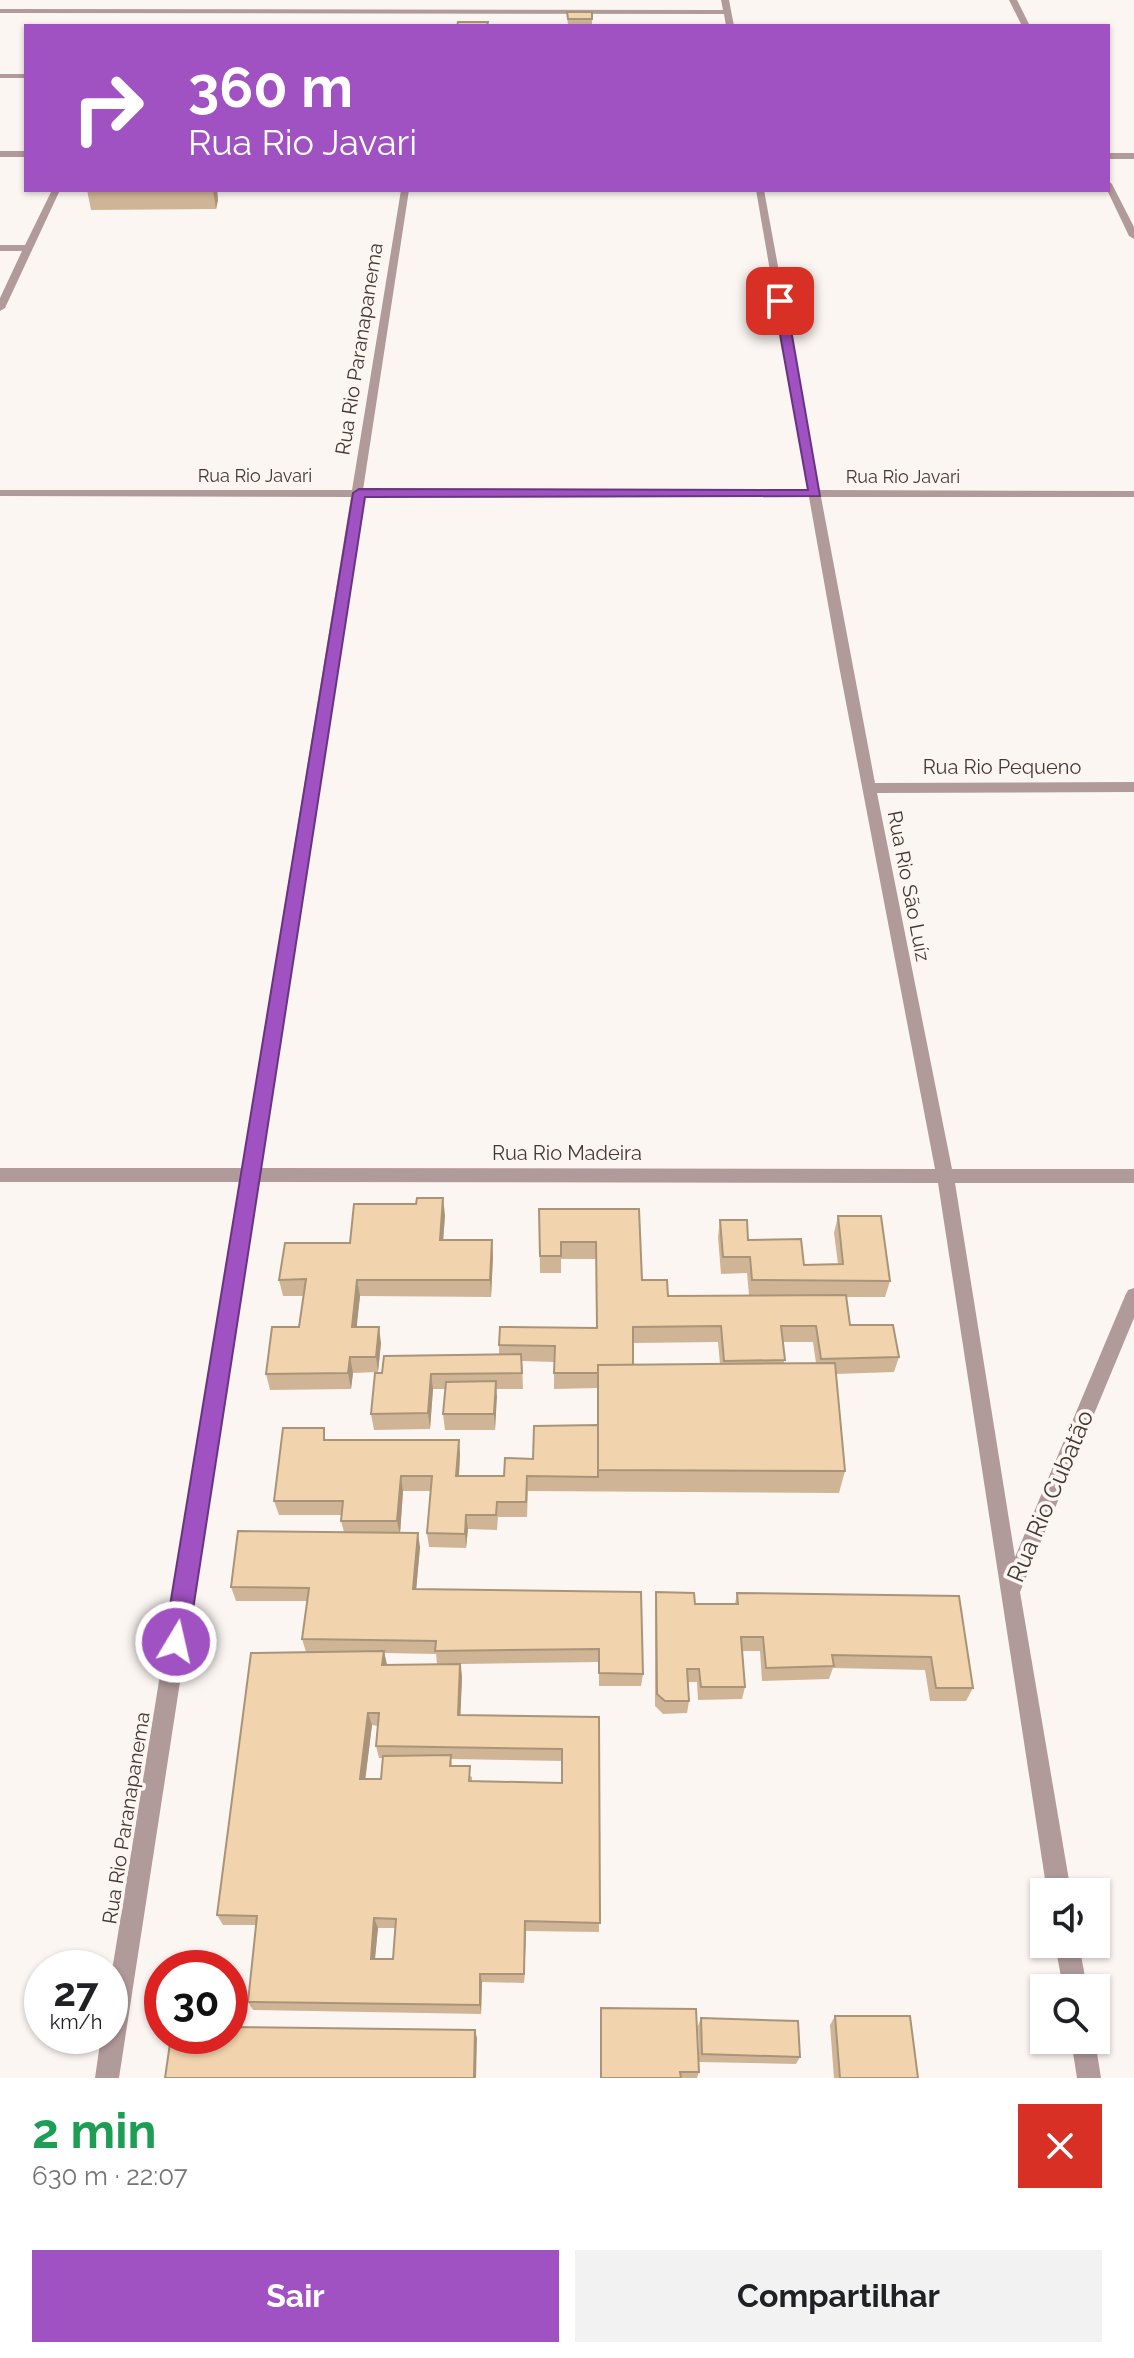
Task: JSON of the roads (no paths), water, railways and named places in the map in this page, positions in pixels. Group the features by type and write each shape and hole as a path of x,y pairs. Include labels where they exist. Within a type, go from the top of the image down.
{"street":[{"path":"144,15 151,0"},
{"path":"435,14 437,0"},
{"path":"725,0 730,24"},
{"path":"1013,0 1025,24"},
{"path":"0,11 144,15 728,12"},
{"path":"0,76 24,76"},
{"path":"0,154 24,154"},
{"path":"1110,156 1134,156"},
{"path":"1110,188 1134,236"},
{"path":"0,308 55,192"},
{"name":"Rua Rio Paranapanema","path":"107,2078 405,192"},
{"name":"Rua Rio São Luíz","path":"760,192 945,1175 1010,1592"},
{"path":"0,248 29,248"},
{"name":"Rua Rio Javari","path":"0,493 1134,494"},
{"name":"Rua Rio Pequeno","path":"870,788 1134,787"},
{"name":"Rua Rio Madeira","path":"0,1175 1134,1176"},
{"name":"Rua Rio Cubatão","path":"1057,1878 1010,1592 1134,1296"},
{"path":"1085,2054 1089,2078"}]}
